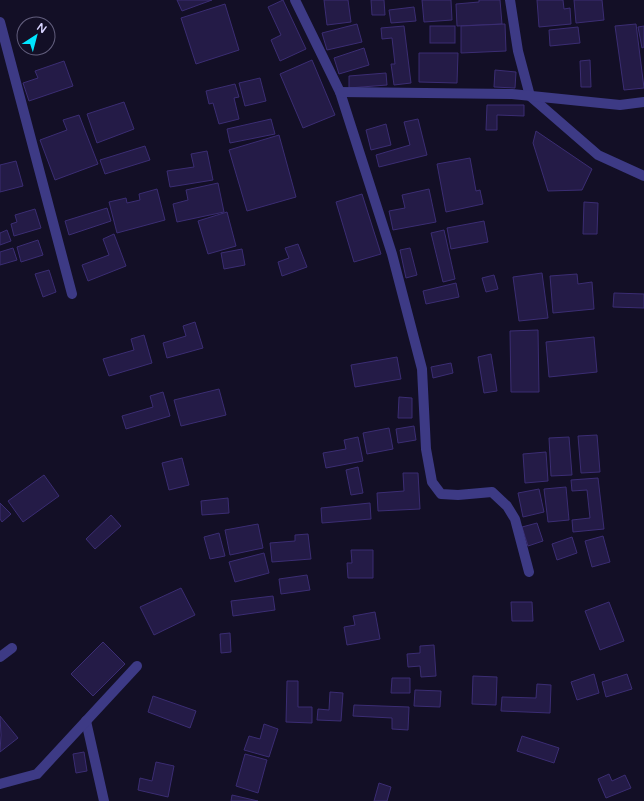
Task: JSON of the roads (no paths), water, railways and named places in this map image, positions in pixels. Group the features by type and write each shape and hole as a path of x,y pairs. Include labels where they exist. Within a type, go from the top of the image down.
{"street":[{"path":"295,0 340,92 392,254 422,369 426,449 432,482 441,494 458,496 492,492 507,506 515,519 529,572"},
{"path":"510,0 518,51 530,96 598,154 644,176"},
{"path":"0,22 72,294"},
{"path":"340,92 530,96 620,105 644,102"},
{"path":"0,657 12,648"},
{"path":"0,784 37,774 137,666"},
{"path":"86,722 104,801"}]}
